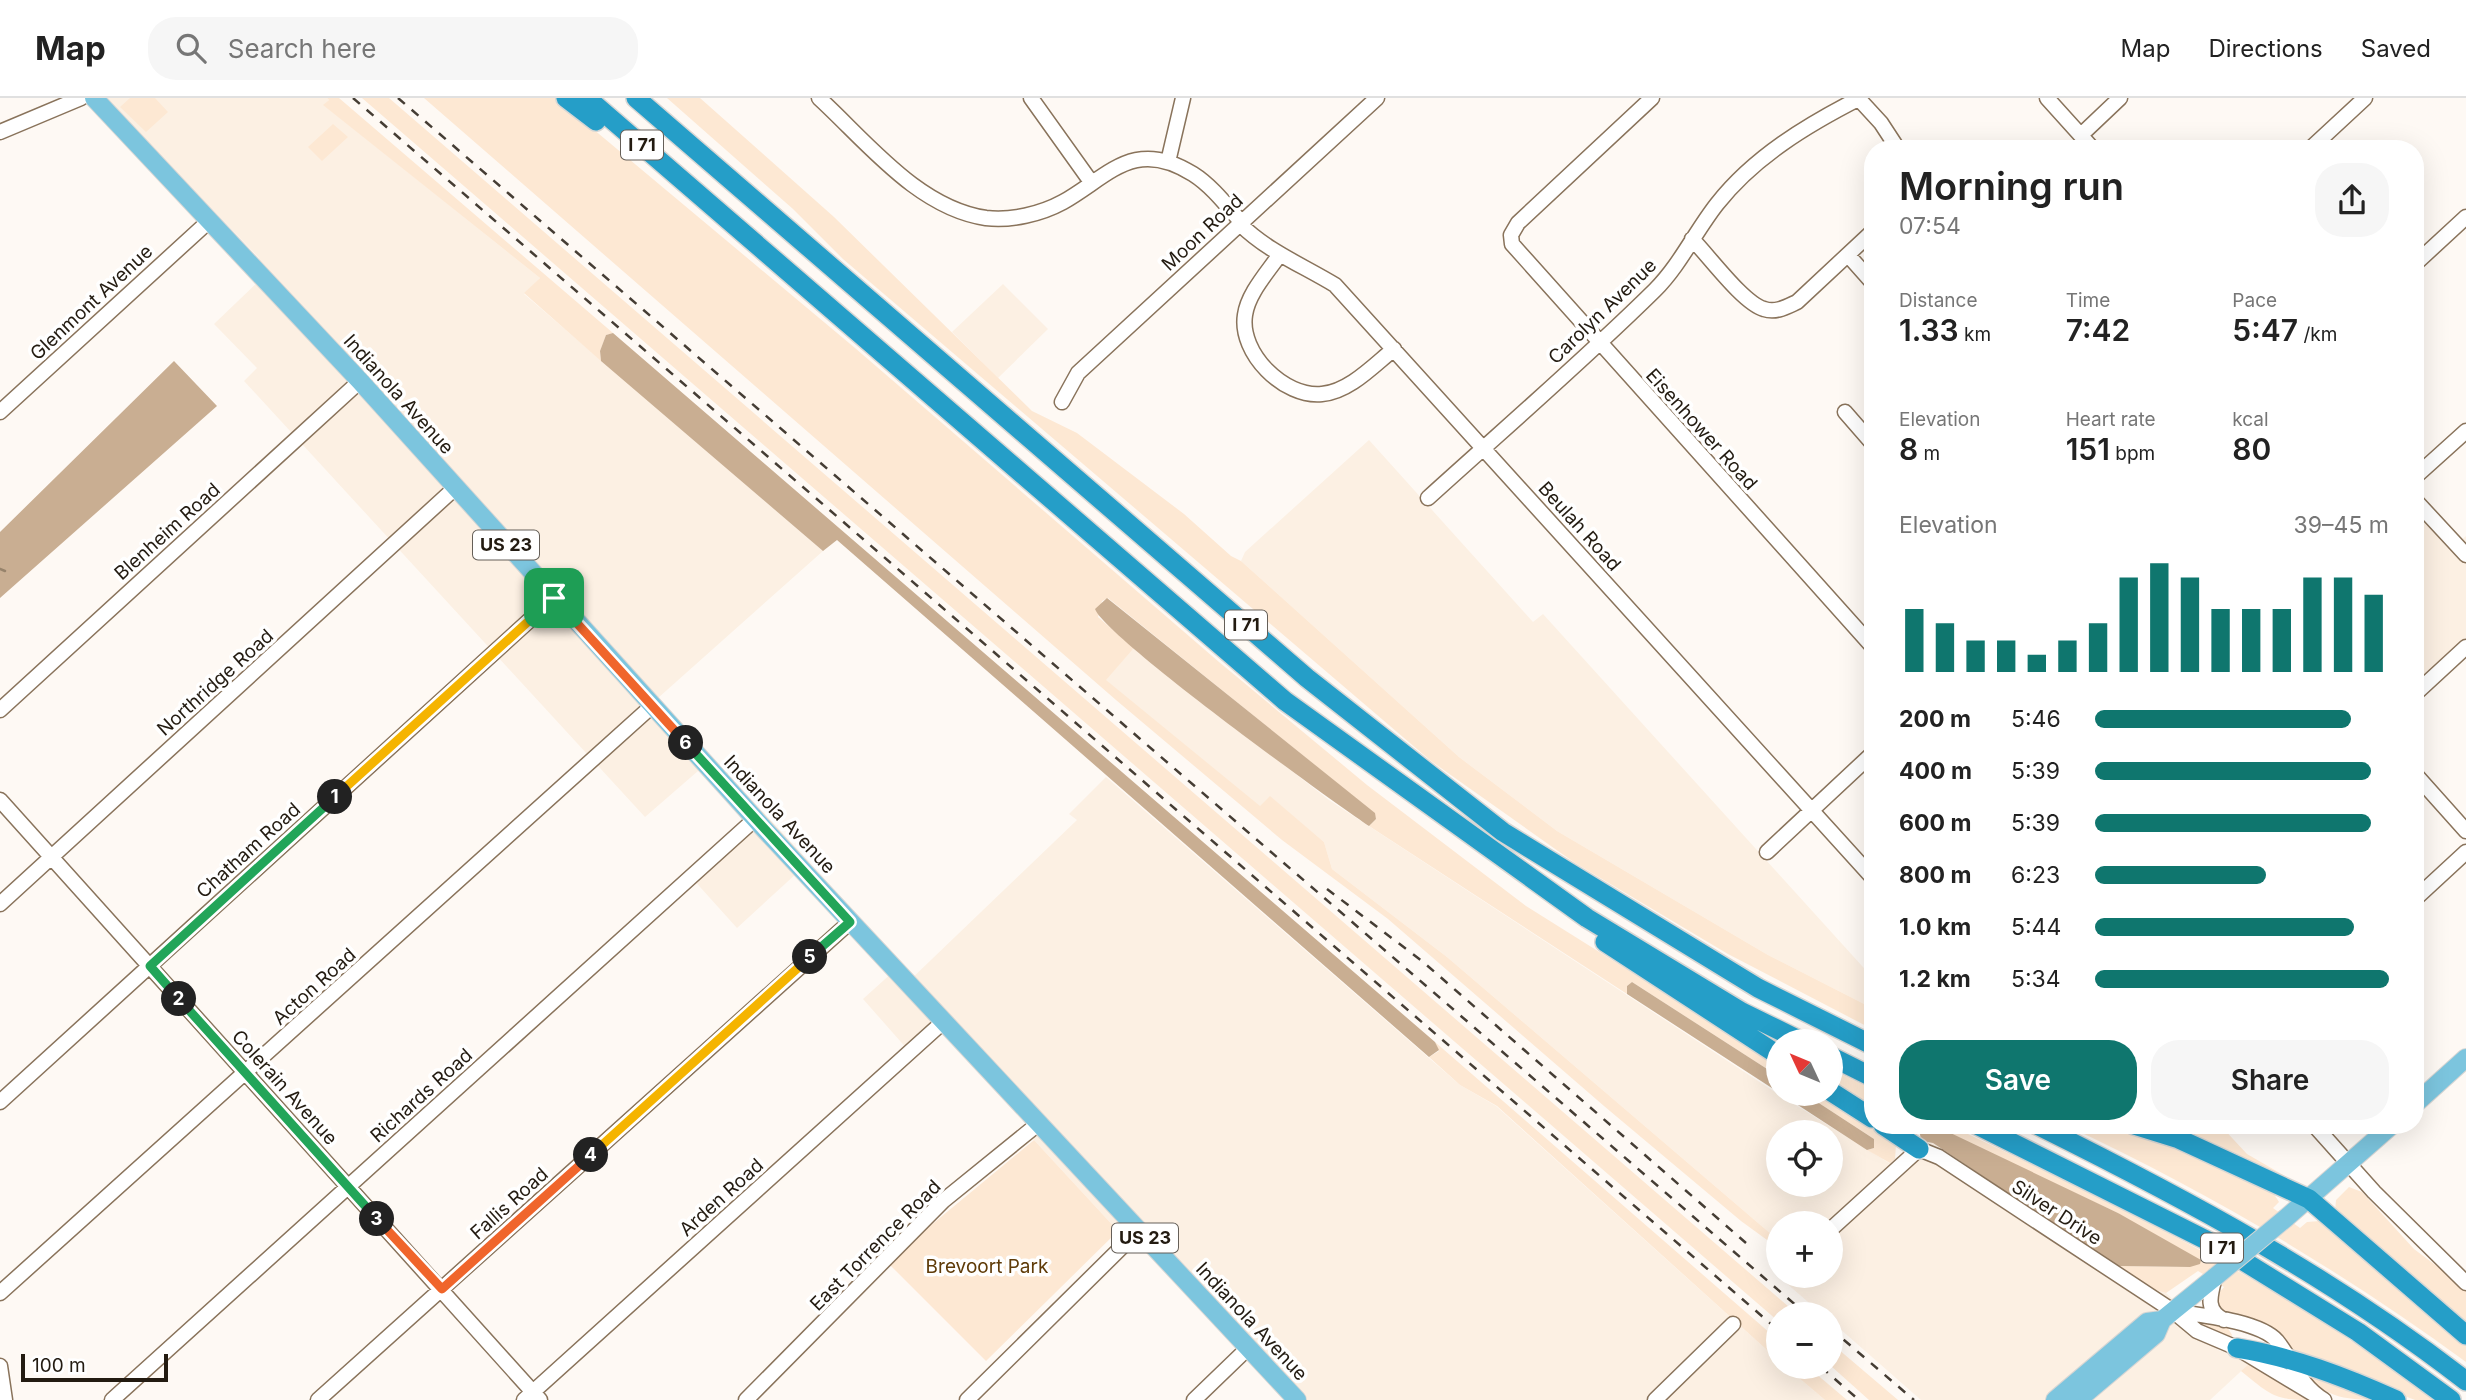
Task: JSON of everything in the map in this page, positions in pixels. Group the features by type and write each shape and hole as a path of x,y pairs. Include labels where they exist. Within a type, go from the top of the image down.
{"highway":[{"path":"566,98 697,192"},
{"name":"I 71","path":"587,98 1285,701 1504,861 1587,918 1742,1012 1777,1029"},
{"name":"I 71","path":"636,98 1307,678 1503,832 1758,988 1864,1040"},
{"path":"645,98 683,139"},
{"path":"1504,861 1535,892 1619,952 1766,1047"},
{"path":"1843,1062 1864,1073"},
{"path":"1843,1099 1864,1113"},
{"path":"1896,1134 1919,1149"},
{"name":"I 71","path":"1996,1134 2224,1249 2358,1332 2451,1400"},
{"name":"I 71","path":"2054,1134 2283,1254 2411,1338 2466,1381"},
{"path":"2163,1134 2309,1199 2466,1335"},
{"path":"2237,1348 2289,1359 2344,1376 2396,1400"}],"main road":[{"name":"Indianola Avenue","path":"94,98 360,381 850,922 1297,1400"},
{"path":"2424,1096 2466,1058"},
{"path":"2078,1400 2156,1334 2167,1316 2309,1199 2382,1134"},
{"path":"2055,1400 2147,1322 2167,1316"}],"street":[{"path":"0,132 81,98"},
{"path":"820,98 902,176 936,200 986,218 1032,214 1065,201 1091,182 1127,163 1168,162 1183,98"},
{"path":"1031,98 1091,182"},
{"name":"Moon Road","path":"1062,402 1078,373 1377,98"},
{"name":"Eisenhower Road","path":"1652,98 1528,213 1511,235 1517,253 1864,637"},
{"path":"1859,98 1892,140"},
{"name":"Carolyn Avenue","path":"1428,498 1656,289 1719,201 1775,149 1823,117 1859,98"},
{"path":"2047,98 2085,140"},
{"path":"2081,135 2120,98"},
{"path":"2320,140 2365,98"},
{"name":"Beulah Road","path":"1168,162 1206,184 1271,251 1335,285 1864,868"},
{"path":"2424,256 2466,218"},
{"name":"Glenmont Avenue","path":"0,412 209,220"},
{"path":"1692,239 1750,301 1765,309 1782,310 1797,302 1864,240"},
{"path":"1280,254 1255,291 1245,313 1245,336 1261,364 1286,385 1304,393 1324,394 1342,388 1394,349"},
{"path":"1848,255 1864,273"},
{"name":"Blenheim Road","path":"0,710 360,381"},
{"path":"1845,412 1864,434"},
{"path":"2424,469 2466,431"},
{"name":"Northridge Road","path":"0,904 455,488"},
{"path":"2424,509 2466,555"},
{"name":"Chatham Road","path":"0,1102 554,598"},
{"path":"2424,686 2466,647"},
{"name":"Acton Road","path":"0,1293 652,706"},
{"path":"1767,852 1864,761"},
{"path":"2424,784 2466,831"},
{"name":"Colerain Avenue","path":"0,800 442,1289 532,1397"},
{"name":"Richards Road","path":"112,1400 755,819"},
{"path":"2424,891 2466,852"},
{"name":"Fallis Road","path":"318,1400 850,922"},
{"name":"Arden Road","path":"532,1397 943,1022"},
{"name":"East Torrence Road","path":"746,1400 943,1201 1038,1124"},
{"path":"2322,1134 2463,1277"},
{"path":"1843,1218 1919,1149"},
{"name":"Silver Drive","path":"1919,1149 1939,1157 2167,1316 2237,1348 2319,1397"},
{"path":"967,1400 1138,1231"},
{"path":"2214,1277 2209,1301 2211,1310 2225,1321"},
{"name":"Silver Drive","path":"2167,1316 2225,1321 2268,1333 2289,1359 2303,1384 2319,1397"},
{"path":"1655,1400 1732,1324"},
{"path":"1194,1400 1248,1348"},
{"path":"0,1366 5,1400"}],"shaded area":[{"path":"93,98 327,98 329,100 324,105 540,278 524,294 823,551 658,698 713,758 645,817 244,381 257,368 214,324 261,279 259,258 117,110"},
{"path":"1003,284 1048,329 998,378 952,332"},
{"path":"613,333 1435,1042 1439,1050 1429,1057 837,540 823,551 601,361 600,351 606,335"},
{"path":"174,361 217,406 0,598 0,532"},
{"path":"1369,440 1533,622 1543,614 1864,968 1864,1004 1768,955 1557,831 1459,757 1241,561 1245,552"},
{"path":"2424,511 2457,544 2466,536 2466,647 2424,685"},
{"path":"1107,598 1375,813 1376,819 1369,826 1346,810 1221,718 1137,651 1108,625 1095,609"},
{"path":"1134,648 1329,800 1766,1086 1766,1106 1797,1106 1820,1120 1766,1120 1766,1197 1843,1197 1843,1134 1889,1163 1921,1141 1933,1143 2155,1290 2166,1293 2206,1329 2218,1350 2252,1361 2210,1400 1921,1400 1843,1332 1843,1302 1808,1302 1792,1288 1843,1288 1843,1211 1766,1211 1766,1230 1447,957 1332,869 1324,842 1270,797 1260,807 1105,680"},
{"path":"1106,777 1460,1085 1496,1106 1766,1349 1766,1379 1800,1379 1825,1400 1297,1400 1129,1220 1118,1231 1034,1140 1017,1101 907,983 1077,820 1069,814"},
{"path":"763,812 809,862 737,928 691,877"},
{"path":"894,971 940,1021 908,1050 863,999"},
{"path":"1632,982 1766,1068 1766,1084 1627,994 1627,986"},
{"path":"1799,1106 1823,1106 1874,1139 1874,1148 1867,1150 1843,1134 1843,1120 1821,1120"},
{"path":"1920,1134 1953,1134 2118,1213 2201,1260 2200,1264 2190,1267 2118,1266 1933,1143 1921,1141"}],"green space":[{"path":"130,98 155,98 168,112 146,132 120,107"},
{"path":"327,98 339,98 613,333 606,335 600,351 601,361 524,293 540,278 323,105 329,100"},
{"path":"362,98 389,98 1783,1302 1766,1302 1766,1311"},
{"path":"424,98 556,98 855,348 1219,662 1367,785 1526,906 1766,1056 1766,1068 1632,982 1627,986 1627,994 1369,826 1376,819 1374,813 1108,598 1102,601 1098,617 1134,648 1106,680 1260,806 1270,796 1324,842 1332,869 1447,957 1766,1230 1766,1239 1604,1106 1388,919 1282,840 1116,700"},
{"path":"667,98 700,98 834,217 1032,411 1077,433 1184,514 1231,556 1241,561 1459,757 1557,831 1768,955 1864,1004 1864,1025 1728,954 1575,863 1431,761 843,259 793,209"},
{"path":"333,124 348,137 322,161 308,147"},
{"path":"1435,1042 1766,1330 1766,1349 1497,1106 1460,1085 1429,1057 1439,1051"},
{"path":"1843,1075 1864,1085 1864,1107 1843,1092"},
{"path":"1823,1106 1841,1106 1864,1121 1864,1132"},
{"path":"1866,1134 1883,1134 1896,1145 1895,1159 1890,1163 1867,1150 1874,1148 1874,1139"},
{"path":"1948,1134 1968,1134 2138,1217 2199,1250 2320,1320 2434,1400 2415,1400 2295,1354 2222,1314 2217,1308 2216,1296 2224,1287 2198,1271 2166,1293 2155,1290 2118,1266 2190,1267 2118,1213"},
{"path":"2084,1134 2150,1134 2272,1191 2279,1202 2273,1208 2300,1228 2307,1222 2320,1221 2466,1343 2466,1362 2370,1295 2272,1234"},
{"path":"2186,1134 2228,1134 2247,1154 2299,1184 2291,1185"},
{"name":"Brevoort Park","path":"1034,1140 1118,1231 986,1361 890,1265 918,1236"},
{"path":"2349,1187 2362,1192 2414,1249 2466,1288 2466,1325 2335,1212 2336,1200"},
{"path":"2193,1319 2226,1325 2232,1335 2230,1338 2206,1329"},
{"path":"1843,1353 1898,1400 1869,1400 1843,1377"},
{"path":"2252,1361 2312,1400 2289,1399 2266,1391 2241,1371"},
{"path":"2303,1369 2386,1400 2360,1400 2338,1396 2320,1387"},
{"path":"1800,1379 1822,1379 1847,1400 1825,1400"}],"waterway":[{"path":"0,569 5,571"}],"railway":[{"path":"353,98 1766,1320"},
{"path":"398,98 1792,1302"},
{"path":"1327,889 1422,961 1746,1243"},
{"path":"1843,1339 1914,1400"},
{"path":"1835,1379 1859,1400"}],"route":[{"path":"554,598 850,922 442,1289 150,966 554,598"}]}
